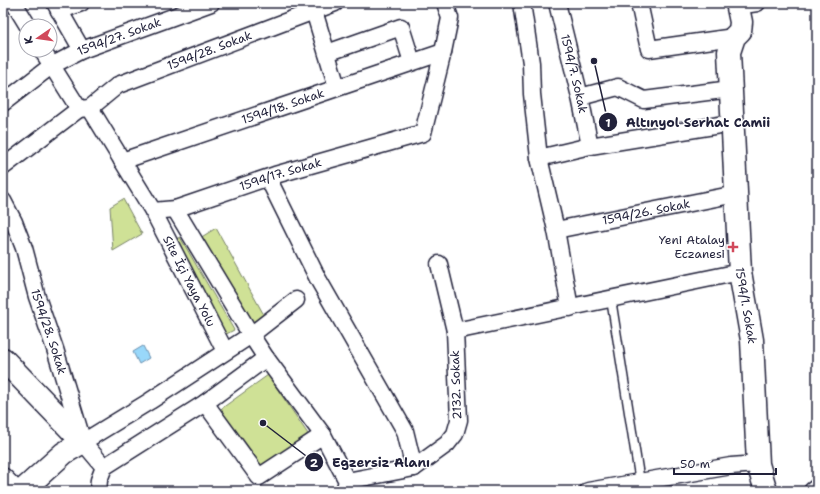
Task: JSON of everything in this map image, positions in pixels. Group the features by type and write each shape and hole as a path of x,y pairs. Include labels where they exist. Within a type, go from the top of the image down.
{"street":[{"path":"3,11 15,3 23,18"},
{"path":"81,3 57,7 82,50"},
{"name":"1594/27. Sokak","path":"3,103 51,66 82,50 211,3"},
{"name":"1594/28. Sokak","path":"3,167 118,85 335,3"},
{"path":"522,3 531,63 532,94 540,158 556,230 570,308"},
{"name":"1594/7. Sokak","path":"557,3 580,97 590,146"},
{"path":"639,3 649,49 734,37"},
{"name":"1594/1. Sokak","path":"744,4 740,31 734,37 729,52 732,123 740,272 752,340 758,464 766,491"},
{"path":"314,11 338,87"},
{"name":"1594/17. Sokak","path":"153,211 175,209 268,178 423,133 443,52 447,11"},
{"path":"327,53 401,27 412,62"},
{"name":"1594/18. Sokak","path":"122,161 443,52"},
{"path":"46,58 122,161 153,211"},
{"path":"580,97 618,87 644,100 731,89"},
{"path":"540,158 590,146 732,123"},
{"path":"268,178 318,279 404,431 414,468"},
{"name":"1594/26. Sokak","path":"556,230 736,194"},
{"name":"1594/28. Sokak","path":"3,201 14,222 24,248 37,297 55,349 83,442"},
{"path":"175,209 266,358 323,435 345,486"},
{"name":"Site İçi Yaya Yolu","path":"153,211 225,351"},
{"name":"2132. Sokak","path":"345,486 414,468 448,444 455,434 459,420 455,331 439,264"},
{"path":"455,331 740,272"},
{"path":"22,491 64,453 150,401 251,335 296,300"},
{"path":"98,491 104,467 205,403 266,358"},
{"path":"3,359 83,442 104,467"},
{"path":"205,403 259,477 323,435"},
{"path":"588,491 731,466 758,464"},
{"path":"3,476 18,491"},
{"path":"812,491 817,487"}],"lane":[{"path":"611,299 640,482"}],"green space":[{"path":"123,199 142,234 113,251 110,207"},
{"path":"216,228 264,315 249,325 200,238"},
{"path":"180,237 234,330 215,340 162,246"},
{"path":"268,375 308,434 260,470 218,411"}],"water":[{"path":"143,346 149,358 139,364 133,352"}],"place":[{"name":"Altınyol Serhat Camii","path":"594,61"},
{"name":"Yeni Atalay Eczanesi","path":"733,247"},
{"name":"Egzersiz Alanı","path":"263,423"}]}
